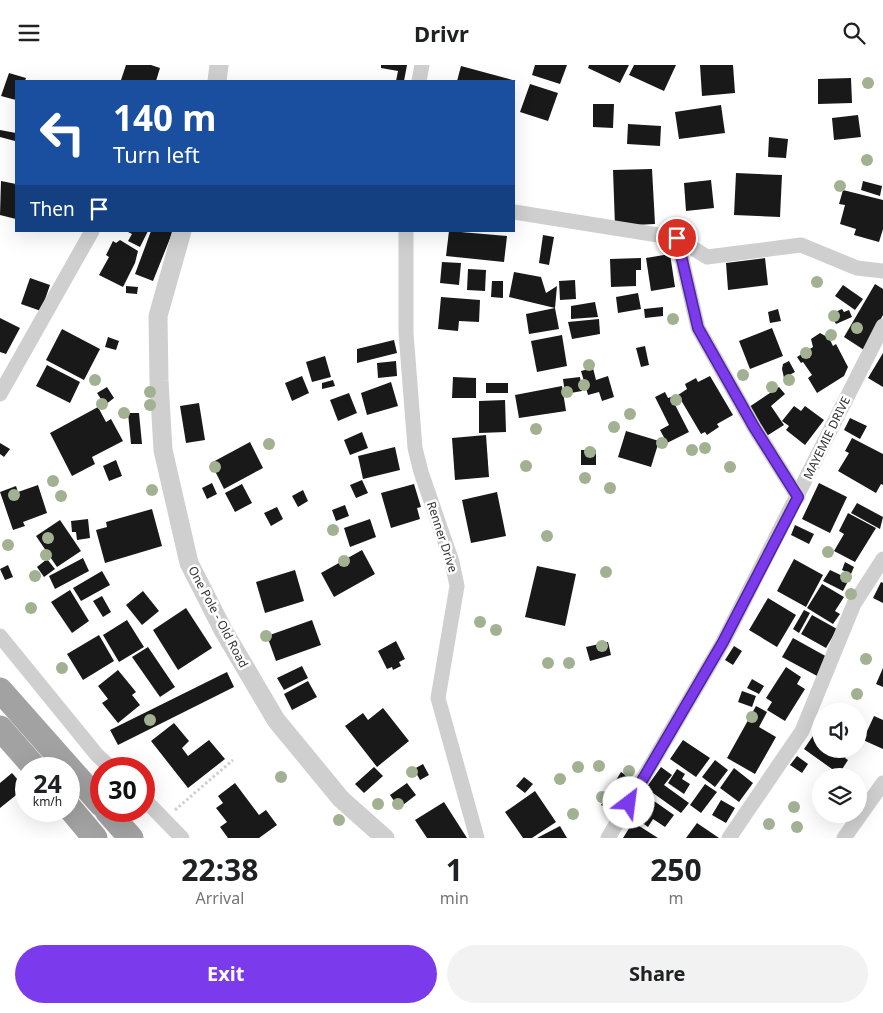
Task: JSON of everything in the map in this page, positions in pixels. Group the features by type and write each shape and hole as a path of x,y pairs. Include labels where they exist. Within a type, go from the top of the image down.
{"highway":[{"path":"0,690 90,792"},
{"path":"0,728 25,757"},
{"path":"80,820 95,838"},
{"path":"117,822 131,838"}],"street":[{"path":"217,80 219,65"},
{"path":"419,80 422,65"},
{"path":"515,212 677,238 707,257 801,245 857,268 883,271"},
{"path":"0,395 91,232"},
{"name":"One Pole - Old Road","path":"182,232 158,316 159,381 162,449 189,563 223,630 276,721 341,799 385,838"},
{"name":"Renner Drive","path":"406,232 406,333 415,447 420,472 452,562 457,586 438,698 477,838"},
{"path":"677,238 698,328 754,427 798,497"},
{"name":"MAYEMIE DRIVE","path":"608,838 723,642 883,326"},
{"path":"729,838 802,731 854,604 883,559"},
{"path":"0,636 99,757"},
{"path":"844,838 883,783"},
{"path":"155,809 182,838"}],"path":[{"path":"165,818 233,760"}],"building":[{"path":"126,65 151,65 160,68 156,80 121,80"},
{"path":"381,65 407,65 404,80 396,80 398,71 381,68"},
{"path":"535,65 567,65 560,84 532,75"},
{"path":"589,65 629,65 620,83 588,68"},
{"path":"634,65 676,65 664,91 629,75"},
{"path":"700,65 733,65 735,93 702,96"},
{"path":"461,66 512,80 457,80"},
{"path":"9,73 26,78 25,80 15,80 15,100 1,96"},
{"path":"851,78 852,103 818,104 818,79"},
{"path":"530,84 558,93 548,121 520,112"},
{"path":"593,104 614,104 613,128 593,127"},
{"path":"721,105 725,133 679,139 675,112"},
{"path":"858,115 861,137 834,140 832,118"},
{"path":"628,124 661,126 660,146 627,144"},
{"path":"0,130 15,133 15,141 0,137"},
{"path":"769,137 788,139 786,158 768,157"},
{"path":"652,169 655,224 615,226 613,170"},
{"path":"736,173 782,175 780,217 734,215"},
{"path":"711,180 714,208 686,211 684,183"},
{"path":"1,181 15,184 15,219 0,215"},
{"path":"863,181 882,186 880,196 861,190"},
{"path":"843,190 883,200 883,229 879,242 854,235 856,229 840,224 845,205 839,204"},
{"path":"128,232 148,232 140,247 128,241 132,234"},
{"path":"151,232 173,232 153,281 135,274"},
{"path":"449,232 507,236 504,262 446,256"},
{"path":"543,235 554,237 549,265 539,263"},
{"path":"120,240 138,251 135,263 123,287 99,275 109,257 106,255 113,241 116,243"},
{"path":"670,254 675,287 651,291 646,258"},
{"path":"641,258 641,270 636,270 636,286 611,287 610,259"},
{"path":"765,258 768,285 728,290 726,263"},
{"path":"442,262 461,263 459,285 440,283"},
{"path":"468,269 486,270 485,291 467,290"},
{"path":"514,272 541,277 546,293 557,286 555,308 509,297"},
{"path":"30,278 50,285 41,311 21,304"},
{"path":"575,280 576,299 560,300 559,281"},
{"path":"492,281 503,281 503,298 491,297"},
{"path":"875,284 883,289 883,315 864,350 844,337"},
{"path":"843,285 863,299 855,310 835,296"},
{"path":"126,286 138,287 137,294 126,293"},
{"path":"638,293 641,309 618,313 616,297"},
{"path":"441,297 480,300 479,322 459,321 458,331 438,329"},
{"path":"595,302 598,317 571,319 571,306"},
{"path":"663,307 663,316 645,318 644,309"},
{"path":"555,308 559,329 529,334 526,314"},
{"path":"778,309 781,321 770,323 768,312"},
{"path":"842,309 844,312 849,310 852,317 836,324 831,314"},
{"path":"0,318 20,328 6,354 0,352"},
{"path":"599,319 600,334 572,339 568,322"},
{"path":"772,328 783,356 750,369 739,341"},
{"path":"62,329 100,349 84,380 46,360"},
{"path":"820,333 829,338 833,346 836,344 848,367 844,376 817,393 808,378 812,375 797,357 813,347 811,339"},
{"path":"562,335 567,366 537,372 531,341"},
{"path":"108,337 119,341 116,350 105,347"},
{"path":"394,340 397,353 357,363 357,349"},
{"path":"645,346 649,365 641,367 636,348"},
{"path":"883,353 883,387 868,378"},
{"path":"325,356 331,377 312,382 306,362"},
{"path":"396,361 397,376 378,378 377,363"},
{"path":"789,361 795,372 784,378 783,364"},
{"path":"47,365 80,382 70,403 36,386"},
{"path":"593,368 596,380 608,376 614,397 602,401 599,392 588,395 581,371"},
{"path":"302,376 309,393 292,401 285,383"},
{"path":"710,376 733,415 717,424 719,427 707,435 705,432 701,434 678,395 687,389 685,384 696,378 698,382"},
{"path":"453,377 476,378 476,398 452,398"},
{"path":"580,377 582,391 565,394 563,379"},
{"path":"333,380 335,386 322,389 322,383"},
{"path":"391,382 398,406 367,415 361,393"},
{"path":"486,383 508,383 508,393 486,393"},
{"path":"562,386 566,411 519,418 515,395"},
{"path":"107,387 114,398 105,405 97,393"},
{"path":"779,387 785,394 771,406 784,425 765,437 746,409"},
{"path":"665,392 668,398 671,397 689,432 667,443 660,430 669,425 655,397"},
{"path":"349,393 357,413 338,421 330,400"},
{"path":"505,400 506,432 479,433 479,401"},
{"path":"199,403 205,440 186,443 180,406"},
{"path":"794,406 801,411 805,406 824,420 805,445 786,430 789,426 782,421"},
{"path":"98,407 106,422 111,419 123,441 92,457 95,464 72,476 50,433"},
{"path":"128,413 139,413 142,444 131,444"},
{"path":"850,418 867,426 860,439 844,430"},
{"path":"626,431 659,441 651,467 618,457"},
{"path":"362,432 368,448 350,455 344,440"},
{"path":"486,435 489,477 455,480 452,438"},
{"path":"852,438 883,454 883,485 881,484 876,493 838,471 849,453 845,451"},
{"path":"250,442 263,468 224,489 211,463"},
{"path":"0,443 10,449 4,457 0,454"},
{"path":"395,447 400,470 363,479 358,456"},
{"path":"581,450 596,450 596,465 581,465"},
{"path":"116,460 122,476 109,481 103,466"},
{"path":"362,480 368,493 356,498 350,485"},
{"path":"212,483 217,494 207,499 202,488"},
{"path":"819,483 847,497 830,533 802,519"},
{"path":"242,484 252,503 235,512 225,493"},
{"path":"414,484 421,507 417,508 420,519 391,528 381,493"},
{"path":"38,485 47,513 23,522 25,526 13,530 0,492 16,486 18,492"},
{"path":"303,490 308,501 298,507 292,496"},
{"path":"497,492 506,536 471,543 462,500"},
{"path":"857,503 883,517 880,529 851,513"},
{"path":"345,505 349,516 336,521 332,510"},
{"path":"277,507 283,519 271,526 264,513"},
{"path":"152,509 162,546 105,563 96,530 107,527 106,522"},
{"path":"848,513 876,528 855,562 834,551 844,534 839,531"},
{"path":"88,519 90,538 77,540 76,532 72,532 71,521"},
{"path":"370,519 376,537 350,547 344,528"},
{"path":"60,520 81,551 57,567 36,536"},
{"path":"795,525 814,534 809,544 791,535"},
{"path":"362,550 375,574 334,597 321,573"},
{"path":"83,558 89,571 55,589 49,576"},
{"path":"47,559 55,569 44,577 37,567"},
{"path":"794,559 823,575 806,607 777,591"},
{"path":"845,562 854,567 851,574 842,570"},
{"path":"8,565 13,577 5,580 0,569"},
{"path":"537,566 576,574 565,626 525,617"},
{"path":"295,570 304,601 265,613 256,582"},
{"path":"830,570 849,579 843,591 823,581"},
{"path":"102,571 110,585 81,601 73,588"},
{"path":"881,582 883,583 883,603 873,598"},
{"path":"822,584 844,597 835,611 840,614 833,624 807,608"},
{"path":"70,590 89,621 72,633 51,602"},
{"path":"143,591 159,611 142,625 126,605"},
{"path":"102,596 111,612 103,617 93,601"},
{"path":"768,598 796,615 777,647 749,630"},
{"path":"186,608 212,648 178,670 153,630"},
{"path":"804,610 810,613 799,633 793,629"},
{"path":"812,615 837,629 826,648 801,634"},
{"path":"127,620 144,647 119,662 103,635"},
{"path":"312,620 321,645 276,661 267,636"},
{"path":"99,635 114,661 83,680 67,654"},
{"path":"793,638 829,658 819,677 782,657"},
{"path":"396,641 405,659 399,662 401,666 393,670 392,667 387,669 378,651"},
{"path":"608,642 611,655 590,661 586,647"},
{"path":"734,646 742,651 733,665 725,660"},
{"path":"148,647 175,687 160,697 132,657"},
{"path":"302,666 308,678 284,690 277,678"},
{"path":"786,667 801,677 797,684 805,689 785,721 767,710 772,702 766,698"},
{"path":"883,668 883,687 876,684"},
{"path":"118,670 136,692 132,695 140,705 118,723 102,703 108,699 98,686"},
{"path":"227,672 234,687 118,745 110,730"},
{"path":"752,679 764,686 759,694 747,688"},
{"path":"308,681 317,697 292,710 284,694"},
{"path":"742,691 756,696 752,707 738,702"},
{"path":"756,706 767,712 759,727 776,737 755,774 727,758"},
{"path":"383,708 409,741 377,767 345,726 363,713 368,720"},
{"path":"874,716 883,720 883,749 867,742 867,731"},
{"path":"174,723 189,741 182,748 188,756 209,740 225,759 188,788 151,741"},
{"path":"812,737 812,755 804,749"},
{"path":"683,740 710,758 696,777 670,759"},
{"path":"797,756 808,764 802,773 790,765"},
{"path":"817,758 845,758 848,760 843,768 831,768"},
{"path":"715,760 728,770 715,787 702,777"},
{"path":"423,764 429,775 420,780 414,769"},
{"path":"374,767 383,776 364,793 355,784"},
{"path":"661,767 672,775 664,785 689,803 681,813 646,788"},
{"path":"734,768 753,783 739,802 720,788"},
{"path":"677,769 685,774 682,779 690,784 684,794 668,783"},
{"path":"621,772 633,780 613,812 601,805"},
{"path":"12,773 15,776 15,796 0,808 0,783"},
{"path":"524,777 533,784 525,793 516,786"},
{"path":"235,783 259,815 266,810 277,825 259,838 228,838 220,827 227,822 216,808 223,803 218,796"},
{"path":"407,783 416,795 399,808 390,795"},
{"path":"705,784 717,792 701,813 690,805"},
{"path":"535,791 556,822 532,838 523,838 505,812"},
{"path":"721,800 735,808 726,823 712,815"},
{"path":"654,801 674,815 665,827 653,819 648,827 633,816 641,803 649,808"},
{"path":"444,802 467,838 427,838 415,820"},
{"path":"633,822 658,838 623,838"},
{"path":"697,823 719,838 686,838"},
{"path":"560,826 567,838 537,838"}],"route":[{"path":"629,803 723,642 798,497 754,427 698,328 677,238"}]}
